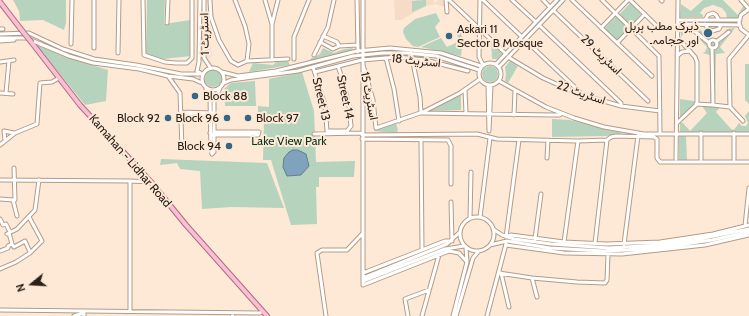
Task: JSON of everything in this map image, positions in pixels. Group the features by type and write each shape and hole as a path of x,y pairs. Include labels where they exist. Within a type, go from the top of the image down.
{"main road":[{"name":"Kamahan - Lidhar Road","path":"0,2 80,105 150,182 267,316"}],"street":[{"path":"72,0 72,44"},
{"path":"94,0 94,48"},
{"path":"118,53 119,0"},
{"path":"143,0 144,55 168,63 190,61 192,55 192,0"},
{"path":"167,23 168,0"},
{"name":"اسٹریٹ 1","path":"200,0 200,50 197,71 202,74"},
{"name":"اسٹریٹ 1","path":"204,0 204,58 210,67"},
{"path":"235,0 248,34 249,44 247,61"},
{"path":"264,0 272,24"},
{"path":"272,60 272,24 278,0"},
{"path":"294,59 294,37 309,0"},
{"path":"314,55 331,16 334,0"},
{"path":"357,0 358,56"},
{"path":"363,0 363,285 453,250 462,255 467,262"},
{"path":"447,12 448,0"},
{"name":"اسٹریٹ 22","path":"448,0 507,56 543,78 579,94 621,106 660,111"},
{"path":"481,0 478,57 482,65"},
{"path":"481,0 579,91 579,94"},
{"path":"512,0 536,22"},
{"name":"اسٹریٹ 29","path":"542,0 648,101"},
{"path":"498,65 539,25 552,9 557,0"},
{"path":"523,39 536,22 563,0"},
{"path":"572,0 652,76"},
{"path":"602,0 658,54 660,58 660,134"},
{"path":"601,28 629,0 660,29"},
{"path":"676,159 678,2 682,0"},
{"path":"741,0 749,9 740,20 740,25 745,33 749,35 729,57 730,107 743,121"},
{"path":"210,1 215,29 228,58 238,65 247,61 288,59"},
{"path":"719,20 713,13 708,15 705,22 708,29 712,31 719,29 722,25"},
{"path":"617,43 645,14"},
{"path":"678,22 740,20"},
{"path":"705,22 722,25 740,25"},
{"path":"539,25 621,103 621,106"},
{"path":"678,30 692,29 709,43 709,47 712,48 713,106"},
{"path":"712,48 716,46 716,42 729,32"},
{"path":"0,34 29,33 74,53 109,63 136,65 181,74 202,74 210,67 218,68 222,72 224,78 215,99 212,114"},
{"path":"323,36 337,42 339,46"},
{"path":"0,40 26,38 69,56 168,76 193,79 202,83 210,98 212,114 213,133 214,152 212,154 213,133"},
{"path":"676,123 696,104 696,62 678,38"},
{"path":"0,40 14,40"},
{"path":"709,43 713,41 716,42"},
{"path":"320,42 333,49 339,46 358,45"},
{"path":"222,72 238,76 276,71 358,51 390,48 425,50 482,65"},
{"path":"678,56 682,52 690,52"},
{"path":"206,88 213,90 231,80 279,74 362,55 411,53 436,56 479,70"},
{"path":"411,53 420,97 421,113"},
{"path":"386,58 394,89 399,121 421,113 465,90 480,80"},
{"name":"اسٹریٹ 18","path":"315,72 362,61 386,58 411,58 439,62 468,71"},
{"path":"0,62 14,60"},
{"path":"6,93 9,61"},
{"name":"اسٹریٹ 15","path":"362,61 372,100 376,128 399,121"},
{"path":"480,80 479,70 482,65 489,62 498,65 501,72 499,81"},
{"name":"Street 14","path":"327,131 347,131 351,128 349,106 338,66"},
{"name":"Street 13","path":"313,67 325,105 327,131"},
{"path":"202,74 202,83"},
{"path":"168,76 180,93 182,114 182,148"},
{"path":"0,145 14,133 37,124 40,82 52,82 59,78"},
{"path":"480,80 490,85"},
{"path":"490,85 499,81"},
{"path":"499,81 532,100 561,113 611,129 644,134 749,134"},
{"path":"490,85 490,114"},
{"path":"465,90 466,113"},
{"path":"514,115 515,90"},
{"path":"0,93 13,94"},
{"path":"696,104 730,107"},
{"path":"421,113 514,115 560,115 561,113"},
{"path":"182,114 212,114"},
{"path":"5,140 4,132 14,133"},
{"path":"213,133 259,132 258,134 238,133"},
{"path":"701,133 701,159"},
{"path":"314,134 477,134 490,138 578,141 607,140 613,136 654,137 657,139 657,158 660,162 749,162"},
{"path":"734,134 734,159"},
{"path":"624,244 638,136"},
{"path":"480,217 490,138"},
{"path":"362,139 446,140 450,142 451,184"},
{"path":"421,140 422,250"},
{"path":"506,237 519,140"},
{"path":"547,158 548,140"},
{"path":"595,244 607,140"},
{"path":"564,242 578,141"},
{"path":"14,168 15,200 13,200 17,216"},
{"path":"470,218 471,172"},
{"path":"0,180 150,182"},
{"path":"9,233 17,229 36,208 39,180"},
{"path":"130,181 130,311"},
{"path":"506,237 511,235 535,239 595,244 624,244 680,239 747,225 749,188"},
{"path":"535,239 541,194"},
{"path":"0,199 13,200"},
{"path":"451,202 452,241"},
{"path":"0,269 16,262 30,253 42,241 29,217"},
{"path":"453,316 467,262 465,247 460,237 462,225 470,218 480,217 488,221 493,229 494,239 490,245"},
{"path":"0,219 3,225 6,224 12,244"},
{"path":"493,229 506,237 551,244 619,247 694,240 749,229"},
{"path":"363,279 452,241 460,232"},
{"path":"326,316 317,253 322,250 347,250 363,233"},
{"path":"507,243 564,253 608,254 705,245 749,234"},
{"path":"456,316 473,258 478,252 490,245 507,243 550,248 603,251 628,250 665,247 749,234"},
{"path":"12,244 14,247 25,241 30,252"},
{"path":"363,273 445,241 452,241"},
{"path":"487,316 507,243"},
{"path":"0,251 8,248 8,246 12,244"},
{"path":"363,279 445,248 465,247 478,252"},
{"path":"500,273 532,278 605,283 607,280 608,254"},
{"path":"422,316 439,255"},
{"path":"500,273 509,307"},
{"path":"532,278 537,297"},
{"path":"408,316 405,299 429,290"},
{"path":"0,310 260,313 262,311"},
{"path":"74,316 84,313 84,316"}],"shaded area":[{"path":"394,0 433,0 435,3 439,0 443,0 445,7 436,4 426,6 401,20 395,20"},
{"path":"207,29 210,32 212,56 208,59 205,52 205,34"}],"green space":[{"path":"13,0 66,0 66,23 64,30 43,20 20,21 19,11"},
{"path":"147,0 165,0 164,24 190,20 191,56 163,59 146,55"},
{"path":"426,0 426,6 412,12 412,1"},
{"path":"703,0 723,0 738,15 743,6 747,9 738,19 727,18 726,13 722,8 713,5 704,8 700,13 703,17 680,17 681,4 691,11"},
{"path":"630,3 641,14 630,27 618,16"},
{"path":"436,13 440,21 435,27 440,37 418,47 413,46 406,39 403,32 404,28 415,19"},
{"path":"616,16 628,28 617,41 604,29"},
{"path":"681,27 699,28 708,38 715,39 723,34 727,29 735,28 720,47 725,53 716,54 715,104 723,104 716,112 731,129 734,130 739,123 742,126 746,126 748,123 745,116 749,111 749,132 680,132 680,123 683,123 690,131 707,113 702,106 710,105 710,55 702,53 705,52 707,47 689,28 681,37"},
{"path":"460,30 463,40 461,56 421,47 441,38 447,47 460,41 455,31"},
{"path":"491,41 502,54 497,59 492,59"},
{"path":"35,43 69,58 108,70 106,101 85,105"},
{"path":"323,48 334,53 352,48 354,51 310,62 310,59 320,54"},
{"path":"288,61 290,65 249,72 253,63 273,65 276,62"},
{"path":"510,61 518,66 508,83 505,81 505,67"},
{"path":"745,64 749,64 749,104 745,100"},
{"path":"487,66 493,66 498,71 496,80 493,82 487,82 482,77 482,71"},
{"path":"213,69 219,72 222,78 219,84 213,87 207,84 204,78 207,72"},
{"name":"Lake View Park","path":"302,72 314,111 316,162 355,161 354,177 319,177 319,187 316,187 317,224 291,225 271,160 263,160 264,119 258,118 258,106 269,107 269,79"},
{"path":"255,81 256,106 225,106 224,89 231,83"},
{"path":"461,95 461,110 430,111 452,99"},
{"path":"680,99 694,101 695,103 680,118"},
{"path":"552,119 570,120 623,133 606,136 552,137"},
{"path":"396,123 398,131 395,133 373,131"},
{"path":"679,136 686,136 687,161 679,161"},
{"path":"161,159 267,163 284,208 232,207 202,209 200,171 180,169 177,163 160,165"}],"water":[{"path":"293,150 298,150 306,154 309,166 301,175 287,176 283,167 284,158"}],"place":[{"name":"ذیرک مطب ہربل اور حجامہ۔","path":"708,33"},
{"name":"Askari 11 Sector B Mosque","path":"449,36"},
{"name":"Block 88","path":"195,96"},
{"name":"Block 92","path":"168,118"},
{"name":"Block 96","path":"227,118"},
{"name":"Block 97","path":"248,118"},
{"name":"Block 94","path":"229,146"}]}
